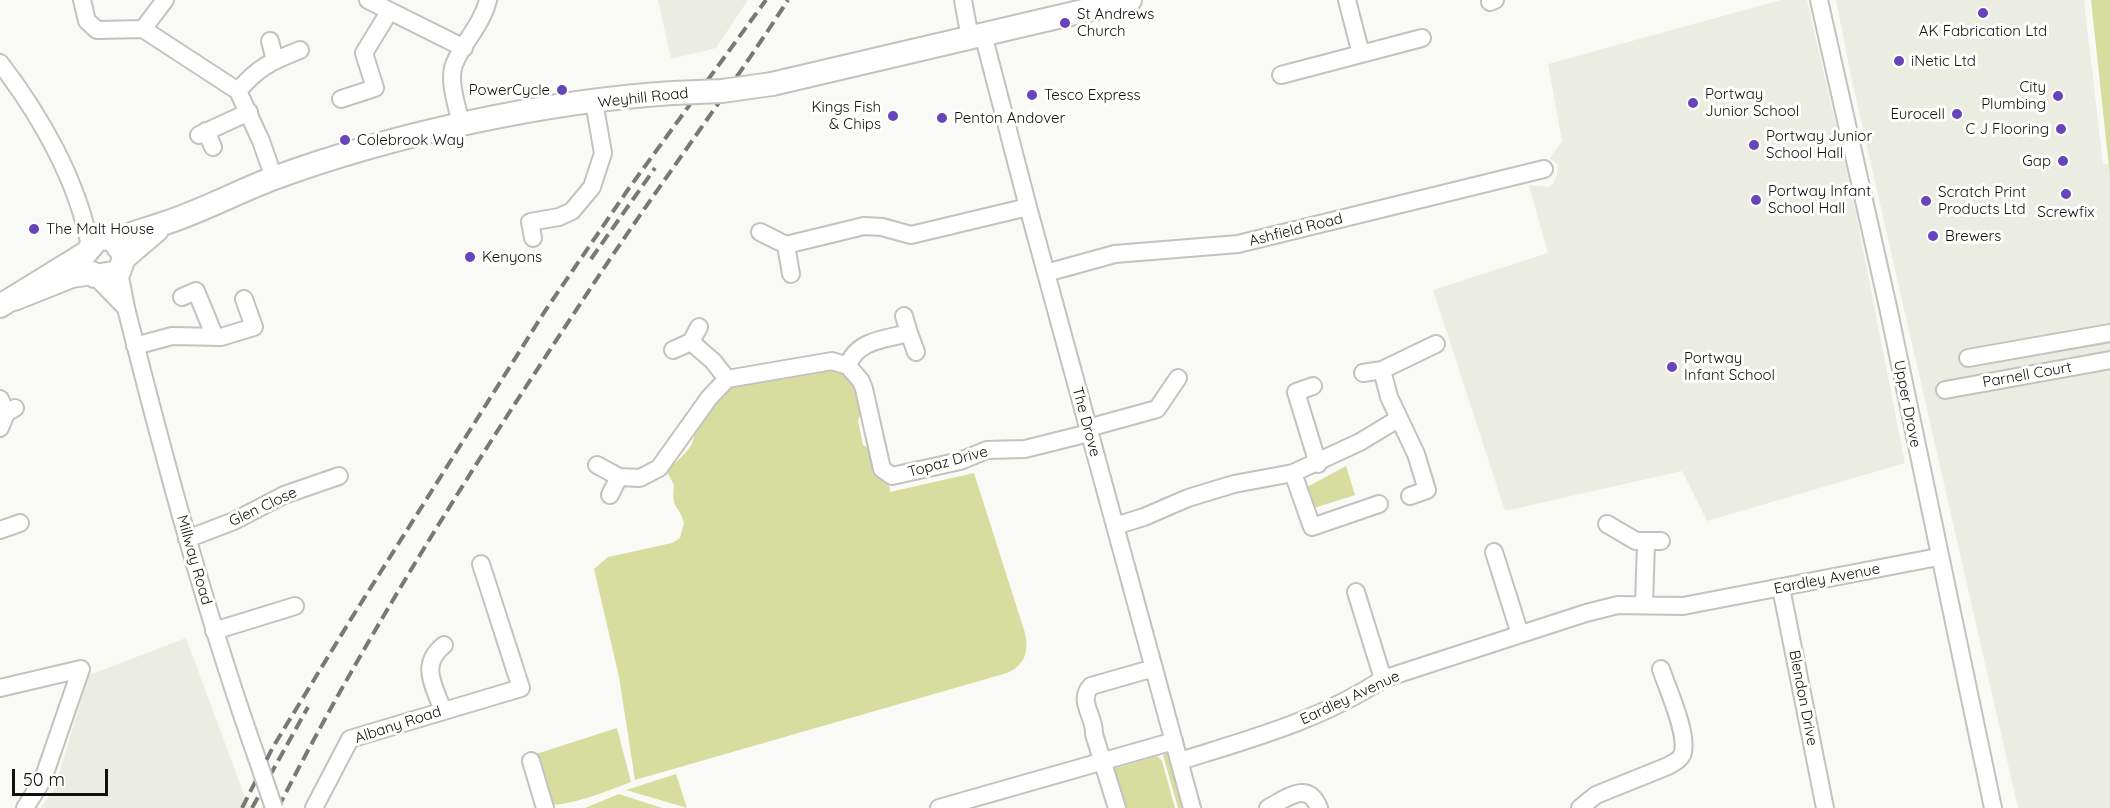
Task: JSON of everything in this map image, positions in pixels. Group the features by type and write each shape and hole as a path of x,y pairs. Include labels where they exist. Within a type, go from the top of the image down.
{"main road":[{"name":"Weyhill Road","path":"7,302 72,276 164,224 274,178 347,155 461,125 594,102 673,93 722,91 772,84 1130,0"}],"street":[{"path":"82,0 87,21 97,30 143,29 238,91 249,112 274,178"},
{"path":"143,29 165,0"},
{"path":"368,0 464,48"},
{"path":"461,125 452,79 453,66 479,25 488,0"},
{"name":"The Drove","path":"963,0 977,36 1028,207 1192,808"},
{"path":"1347,0 1361,54"},
{"name":"Upper Drove","path":"1819,0 1888,307 1938,557 1993,808"},
{"path":"341,99 382,91 364,53 388,12"},
{"path":"1281,75 1422,38"},
{"path":"270,41 275,60"},
{"path":"238,91 254,72 300,50"},
{"name":"Millway Road","path":"0,63 18,86 45,132 126,308 187,539 214,631 274,808"},
{"path":"532,238 530,222 559,218 572,211 592,187 603,153 594,102"},
{"path":"206,137 249,112"},
{"name":"Ashfield Road","path":"1046,273 1114,254 1238,244 1544,169"},
{"path":"760,232 786,245 864,226 882,227 911,235 1028,207"},
{"path":"786,245 791,274"},
{"path":"103,257 126,308"},
{"path":"182,297 196,291 215,337"},
{"path":"135,346 172,336 215,337 254,327 244,299"},
{"path":"904,316 916,352"},
{"path":"673,351 691,342 699,327"},
{"path":"597,465 619,477 640,478 659,468 709,398 727,379 831,361 848,366 851,356 866,344 909,333"},
{"path":"1968,358 2110,333"},
{"path":"691,342 713,361 727,379"},
{"path":"1363,374 1382,370 1436,344"},
{"name":"Parnell Court","path":"1945,390 2110,360"},
{"name":"Topaz Drive","path":"848,366 861,381 882,469 892,476 960,461 987,450 1025,449 1089,430"},
{"path":"1382,370 1398,419 1431,489 1410,496"},
{"path":"1089,430 1157,409 1178,378"},
{"path":"1313,386 1292,387 1318,464"},
{"path":"1115,526 1144,517 1188,498 1233,484 1293,473 1318,464 1398,419"},
{"path":"1293,473 1312,527 1378,504"},
{"name":"Glen Close","path":"187,539 234,521 284,495 339,476"},
{"path":"610,495 619,477"},
{"path":"0,530 20,523"},
{"path":"1607,525 1636,541 1653,542 1644,604"},
{"path":"1494,552 1520,634"},
{"name":"Eardley Avenue","path":"1180,761 1289,726 1354,699 1383,679 1618,605 1683,606 1938,557"},
{"name":"Albany Road","path":"314,808 350,739 442,711 523,695 481,564"},
{"name":"Blendon Drive","path":"1781,588 1825,808"},
{"path":"1356,592 1383,679"},
{"path":"214,631 295,607"},
{"path":"442,711 429,668 435,652 444,645"},
{"path":"1117,808 1094,734 1091,713 1084,699 1091,686 1154,668"},
{"path":"0,688 81,669 43,779 25,808"},
{"path":"1580,808 1596,795 1678,761 1684,745 1683,735 1660,669"},
{"path":"939,808 1174,741"},
{"path":"531,761 545,808"},
{"path":"1268,808 1299,793 1308,793 1315,798 1319,808"}],"shaded area":[{"path":"658,0 748,0 716,48 671,59"},
{"name":"Portway Infant School","path":"1781,0 1807,0 1854,203 1905,463 1707,521 1682,471 1505,511 1433,290 1548,253 1529,185 1548,187 1554,183 1557,175 1558,165 1550,158 1562,141 1548,64"},
{"path":"1836,0 2084,0 2103,164 2110,164 2110,808 2018,808 1852,81"},
{"path":"186,638 249,808 40,808 54,790 89,675"}],"green space":[{"path":"2091,0 2110,0 2110,176"},
{"path":"828,365 850,373 863,409 858,420 863,445 868,448 876,477 889,484 890,492 974,473 1025,633 1026,652 1022,662 1007,673 635,780 619,677 594,569 608,557 672,543 680,538 684,523 675,504 674,485 667,472 690,447 693,441 694,426 730,385"},
{"path":"1346,466 1355,495 1314,508 1307,487"},
{"path":"617,728 631,782 577,801 556,805 548,804 536,754"},
{"path":"1167,753 1184,803 1182,808 1178,808 1163,755"},
{"path":"1157,756 1162,761 1175,808 1121,808 1113,769"},
{"path":"676,774 687,808 626,790"},
{"path":"619,794 662,808 585,808"}],"railway":[{"path":"242,808 273,747 351,619 545,311 627,191 766,0"},
{"path":"278,808 391,603 473,470 600,274 788,0"},
{"path":"591,259 655,168"},
{"path":"252,808 308,707"}],"place":[{"name":"AK Fabrication Ltd","path":"1983,13"},
{"name":"St Andrews Church","path":"1065,23"},
{"name":"iNetic Ltd","path":"1899,61"},
{"name":"PowerCycle","path":"562,90"},
{"name":"Tesco Express","path":"1032,95"},
{"name":"City Plumbing","path":"2058,96"},
{"name":"Portway Junior School","path":"1693,103"},
{"name":"Eurocell","path":"1957,114"},
{"name":"Kings Fish & Chips","path":"893,116"},
{"name":"Penton Andover","path":"942,118"},
{"name":"C J Flooring","path":"2061,129"},
{"name":"Colebrook Way","path":"345,140"},
{"name":"Portway Junior School Hall","path":"1754,145"},
{"name":"Gap","path":"2063,161"},
{"name":"Screwfix","path":"2066,194"},
{"name":"Portway Infant School Hall","path":"1756,200"},
{"name":"Scratch Print Products Ltd","path":"1926,201"},
{"name":"The Malt House","path":"34,229"},
{"name":"Brewers","path":"1933,236"},
{"name":"Kenyons","path":"470,257"},
{"name":"Portway Infant School","path":"1672,367"}]}
